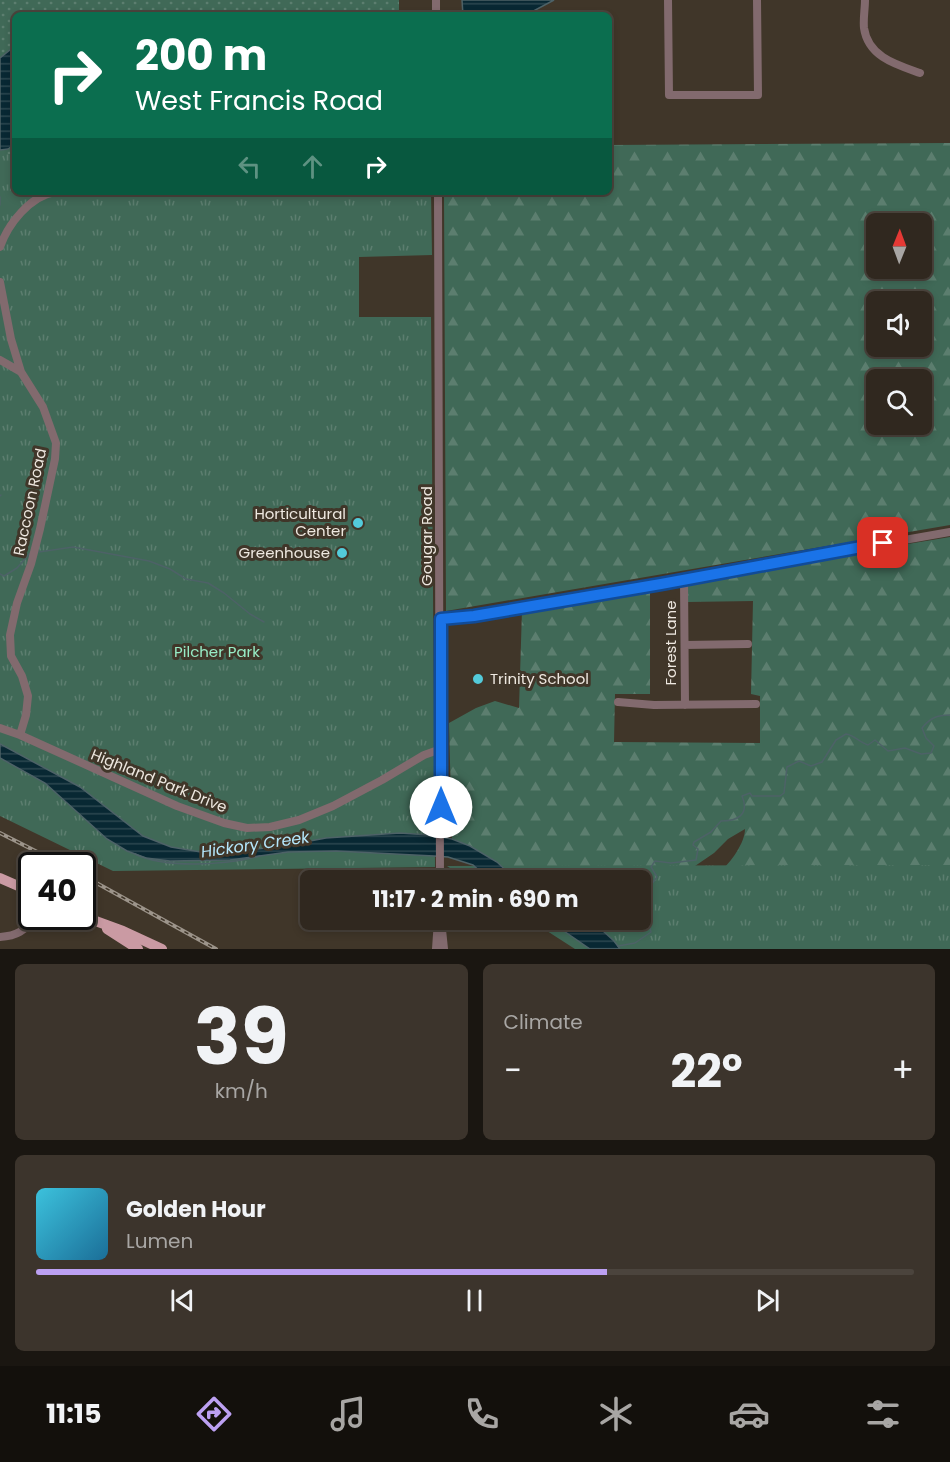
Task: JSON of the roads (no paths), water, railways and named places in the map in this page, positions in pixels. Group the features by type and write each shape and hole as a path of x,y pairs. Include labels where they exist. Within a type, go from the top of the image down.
{"main road":[{"path":"0,879 18,886"},
{"path":"96,922 162,949"},
{"path":"99,923 138,949"}],"street":[{"path":"668,0 669,95 758,95 756,0"},
{"path":"865,0 864,29 870,45 880,57 920,73"},
{"path":"0,247 15,220 33,201 48,195"},
{"name":"Gougar Road","path":"438,195 440,870"},
{"path":"0,282 3,303 21,372"},
{"path":"0,322 3,303"},
{"name":"Raccoon Road","path":"0,360 21,372 43,407 56,443 40,530 17,603 10,635 11,656 22,676 28,696 26,716 20,735"},
{"path":"441,619 474,616 950,532"},
{"name":"Forest Lane","path":"684,580 685,705"},
{"path":"685,645 748,644"},
{"path":"618,702 685,705 756,704"},
{"name":"Highland Park Drive","path":"0,728 177,807 224,823 247,828 270,827 298,820 333,806 424,755 441,749"},
{"path":"0,937 23,930"},
{"path":"436,949 439,930"},
{"path":"441,930 444,949"}],"water":[{"path":"462,0 554,0 532,12 463,12"},
{"path":"12,48 12,146 0,150 0,58"},
{"path":"0,744 80,787 143,836 171,847 201,852 235,851 278,847 326,838 400,833 452,839 470,846 497,862 505,870 478,870 473,865 448,857 336,851 288,852 230,860 170,861 146,858 127,851 107,839 45,783 0,758"},
{"path":"562,930 602,930 620,949 590,949"}],"waterway":[{"path":"0,197 0,205"},
{"path":"39,552 73,547 149,561 170,569 186,579 208,583 264,622"},
{"path":"0,574 4,576 17,568 30,553"},
{"path":"651,885 657,877 651,867 655,861 671,863 696,860 698,849 693,845 694,842 711,832 721,821 732,820 740,816 744,808 742,796 750,793 752,796 780,796 784,793 787,767 799,761 811,766 822,762 836,740 846,734 868,745 875,740 888,751 905,748 921,754 931,753 934,746 926,738 922,728 934,718 950,715"},
{"name":"Hickory Creek","path":"135,854 148,859 179,864 231,862 260,856"},
{"path":"618,946 635,943 651,932 650,930"}],"railway":[{"path":"0,833 37,852"},
{"path":"96,883 216,949"}],"place":[{"name":"Horticultural Center","path":"358,523"},
{"name":"Greenhouse","path":"342,553"},
{"name":"Trinity School","path":"478,679"}],"park label":[{"name":"Pilcher Park","path":"217,652"}]}
